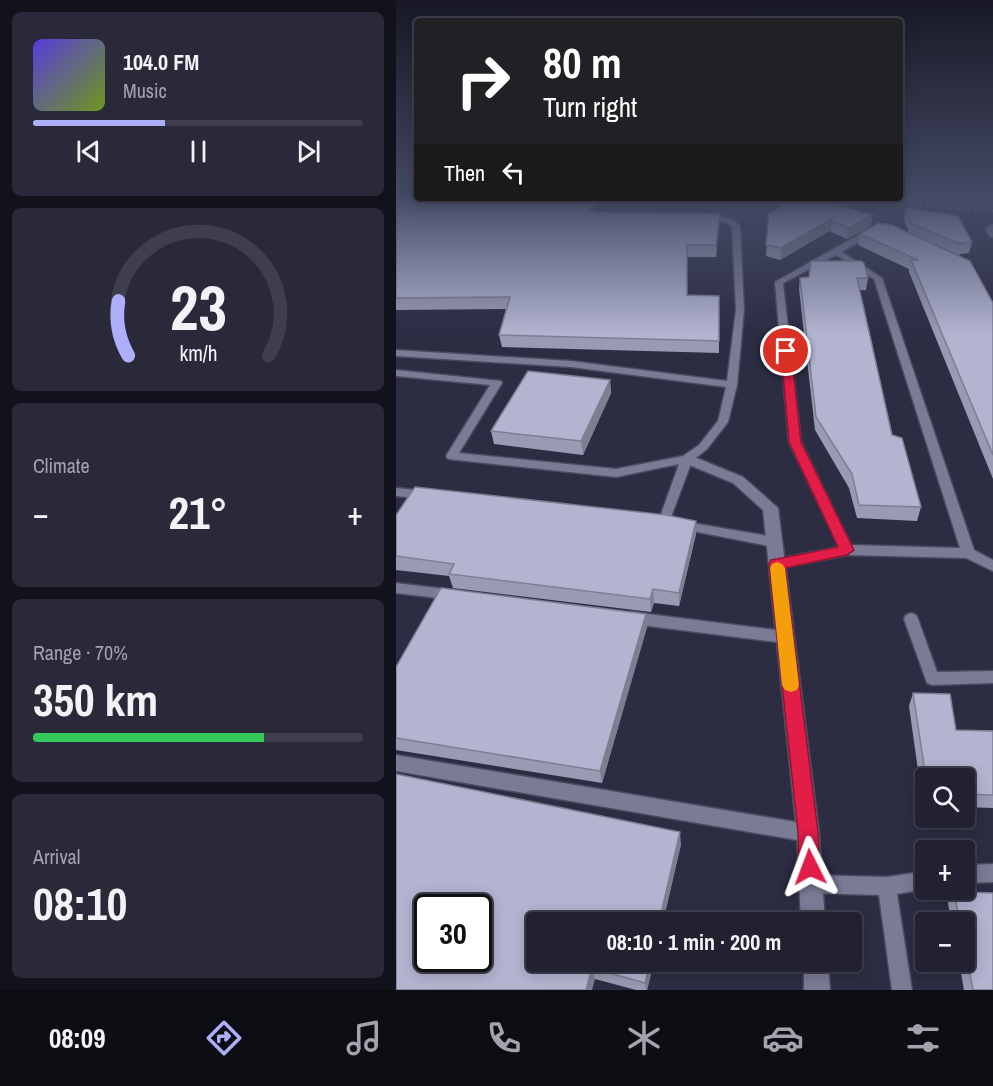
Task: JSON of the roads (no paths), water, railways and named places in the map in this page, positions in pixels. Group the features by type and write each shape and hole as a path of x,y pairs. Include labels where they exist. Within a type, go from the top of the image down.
{"street":[{"path":"687,459 738,480 770,508 808,832 812,912"},
{"path":"816,972 817,990"}],"lane":[{"path":"396,372 497,383 452,456 616,473 687,459 704,447 723,422 732,385 740,310 737,242"},
{"path":"847,550 795,442 779,282 853,242"},
{"path":"836,252 878,278 968,553"},
{"path":"396,353 571,364 732,385"},
{"path":"664,522 687,459"},
{"path":"396,492 443,497"},
{"path":"641,519 774,542"},
{"path":"777,564 847,550 968,553 993,566"},
{"path":"396,588 464,597"},
{"path":"619,616 785,637"},
{"path":"911,619 932,679 993,677"},
{"path":"396,763 808,832"},
{"path":"975,874 993,873"},
{"path":"811,884 887,886 915,882"},
{"path":"887,886 902,990"}]}
